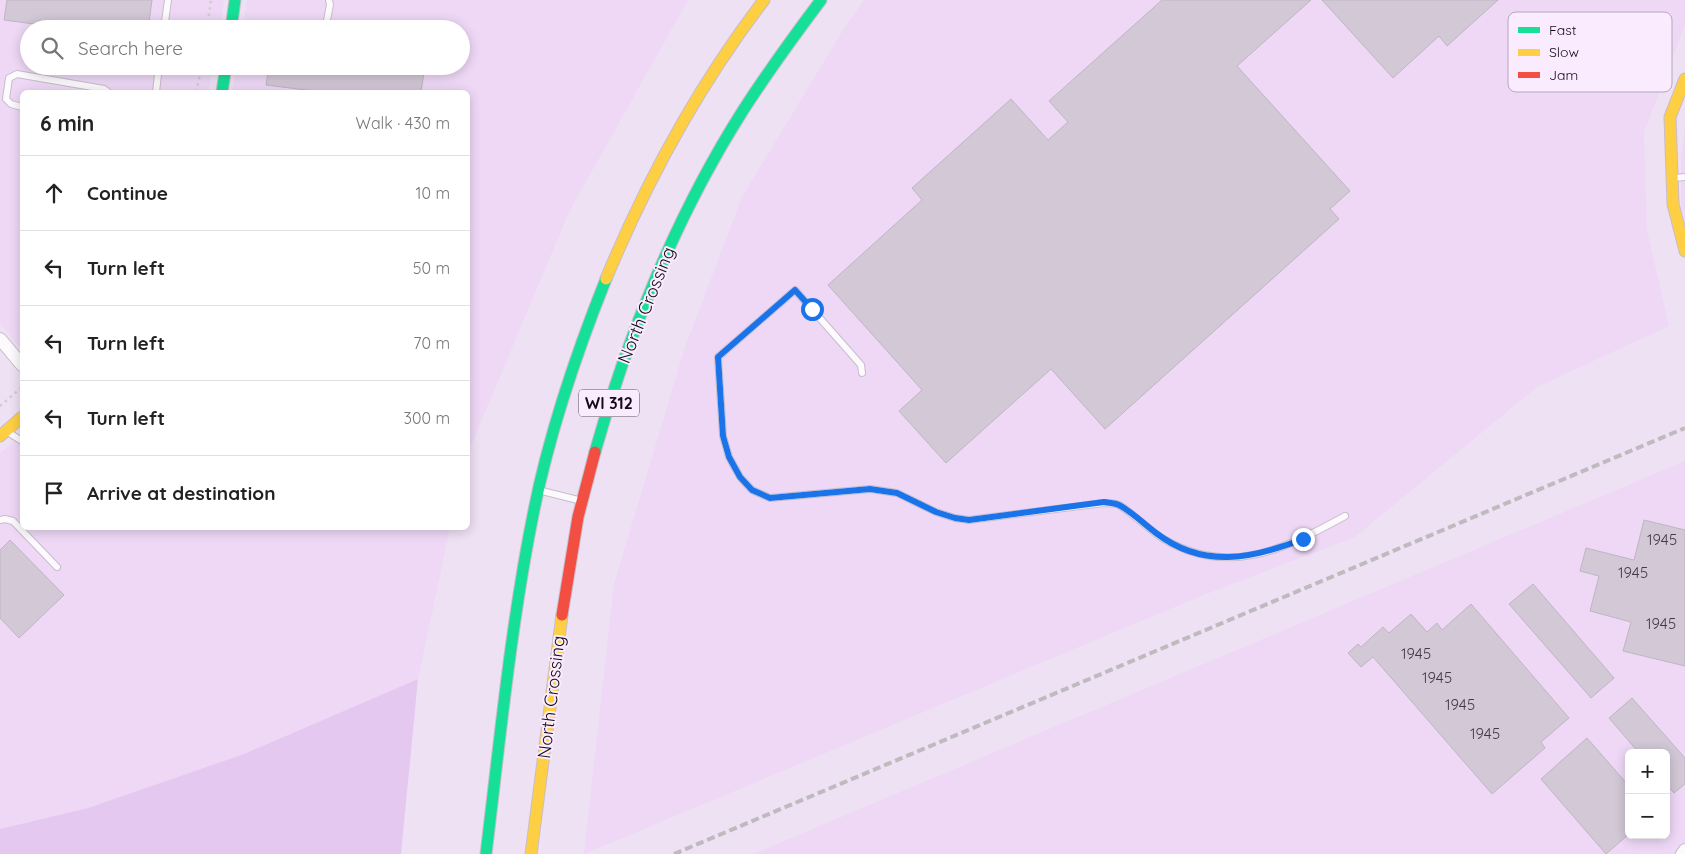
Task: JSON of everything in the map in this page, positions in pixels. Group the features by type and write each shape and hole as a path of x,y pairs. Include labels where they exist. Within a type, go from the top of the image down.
{"main road":[{"path":"232,20 235,0"},
{"path":"486,854 523,567 539,490 563,398 590,318 624,236 663,157 707,82 764,0"},
{"name":"North Crossing","path":"531,854 566,589 582,500 605,415 633,334 665,255 705,176 750,100 799,27 821,0"},
{"path":"222,90 225,75"},
{"path":"1685,78 1670,117 1673,204 1685,251"},
{"path":"3,434 20,420"}],"street":[{"path":"0,339 20,363"},
{"path":"1682,854 1685,850"}],"lane":[{"path":"165,20 168,0"},
{"path":"327,20 329,0"},
{"path":"20,75 9,78 6,99 10,104 20,106"},
{"path":"23,75 105,90"},
{"path":"156,90 159,75"},
{"path":"1672,178 1685,177"},
{"path":"862,373 861,365 795,290 718,357 723,436 729,457 740,477 752,490 770,498 870,489 884,490 897,493 936,512 969,520 1104,502 1118,504 1161,537 1188,552 1217,558 1242,557 1275,550 1303,539 1345,516"},
{"path":"3,434 20,440"},
{"path":"539,490 582,500"},
{"path":"2,518 13,521 20,528"},
{"path":"22,530 57,567"}],"path":[{"path":"208,20 211,0"},
{"path":"196,90 200,75"},
{"path":"0,406 20,389"}],"shaded area":[{"path":"0,0 224,0 221,20 20,20 20,75 211,75 208,90 20,90 20,348 0,323"},
{"path":"247,0 688,0 569,212 470,448 470,90 232,90 235,75 470,75 470,20 244,20"},
{"path":"864,0 1685,0 1685,25 1672,59 1672,12 1508,12 1508,92 1659,92 1644,132 1647,230 1669,326 1537,387 1355,537 1201,596 584,854 614,584 684,350 742,197 843,30"},
{"path":"1685,126 1685,225 1681,209 1681,157"},
{"path":"20,437 20,530 450,530 418,679 244,754 88,808 0,829 0,453"},
{"path":"1685,461 1685,854 753,854"},
{"path":"418,679 401,854 0,854 0,829 88,808 244,754"}],"building":[{"path":"7,0 152,0 149,20 20,20 20,22 4,20"},
{"path":"1162,0 1311,0 1237,66 1350,191 1330,209 1339,219 1105,429 1051,369 946,463 899,411 922,390 828,285 922,200 912,188 1011,99 1048,140 1068,122 1049,101"},
{"path":"1322,0 1498,0 1447,46 1439,36 1393,78"},
{"path":"268,75 424,75 421,90 306,90 266,85"},
{"path":"1644,520 1685,530 1685,666 1623,651 1631,622 1590,611 1599,576 1580,571 1586,548 1634,560"},
{"path":"10,540 64,595 19,638 0,618 0,550"},
{"path":"1533,584 1614,678 1591,698 1509,604"},
{"path":"1471,604 1569,718 1541,742 1545,748 1492,794 1373,657 1361,667 1348,653 1358,644 1361,647 1383,627 1389,633 1411,614 1427,632 1437,623 1442,630"},
{"path":"1632,698 1685,758 1685,784 1674,793 1670,788 1670,749 1636,749 1609,718"},
{"path":"1587,738 1625,781 1625,837 1606,854 1541,779"}],"railway":[{"path":"674,854 1685,428"}],"traffic: fast":[{"path":"232,20 235,0"},
{"path":"595,452 622,364 656,276 676,233 697,191 742,112 821,0"},
{"path":"222,90 225,75"},
{"path":"486,854 512,638 540,480 556,422 584,335 606,279"}],"traffic: slow":[{"path":"606,279 639,206 676,134 740,32 764,0"},
{"path":"1685,79 1670,117 1673,204 1685,251"},
{"path":"0,436 20,419"},
{"path":"531,854 562,615"}],"traffic: jam":[{"path":"562,615 578,517 595,452"}],"route":[{"path":"812,309 795,290 718,357 723,436 729,457 740,477 752,490 770,498 870,489 884,490 897,493 936,512 969,520 1104,502 1118,504 1161,537 1188,552 1217,558 1242,557 1275,550 1303,539"}]}
